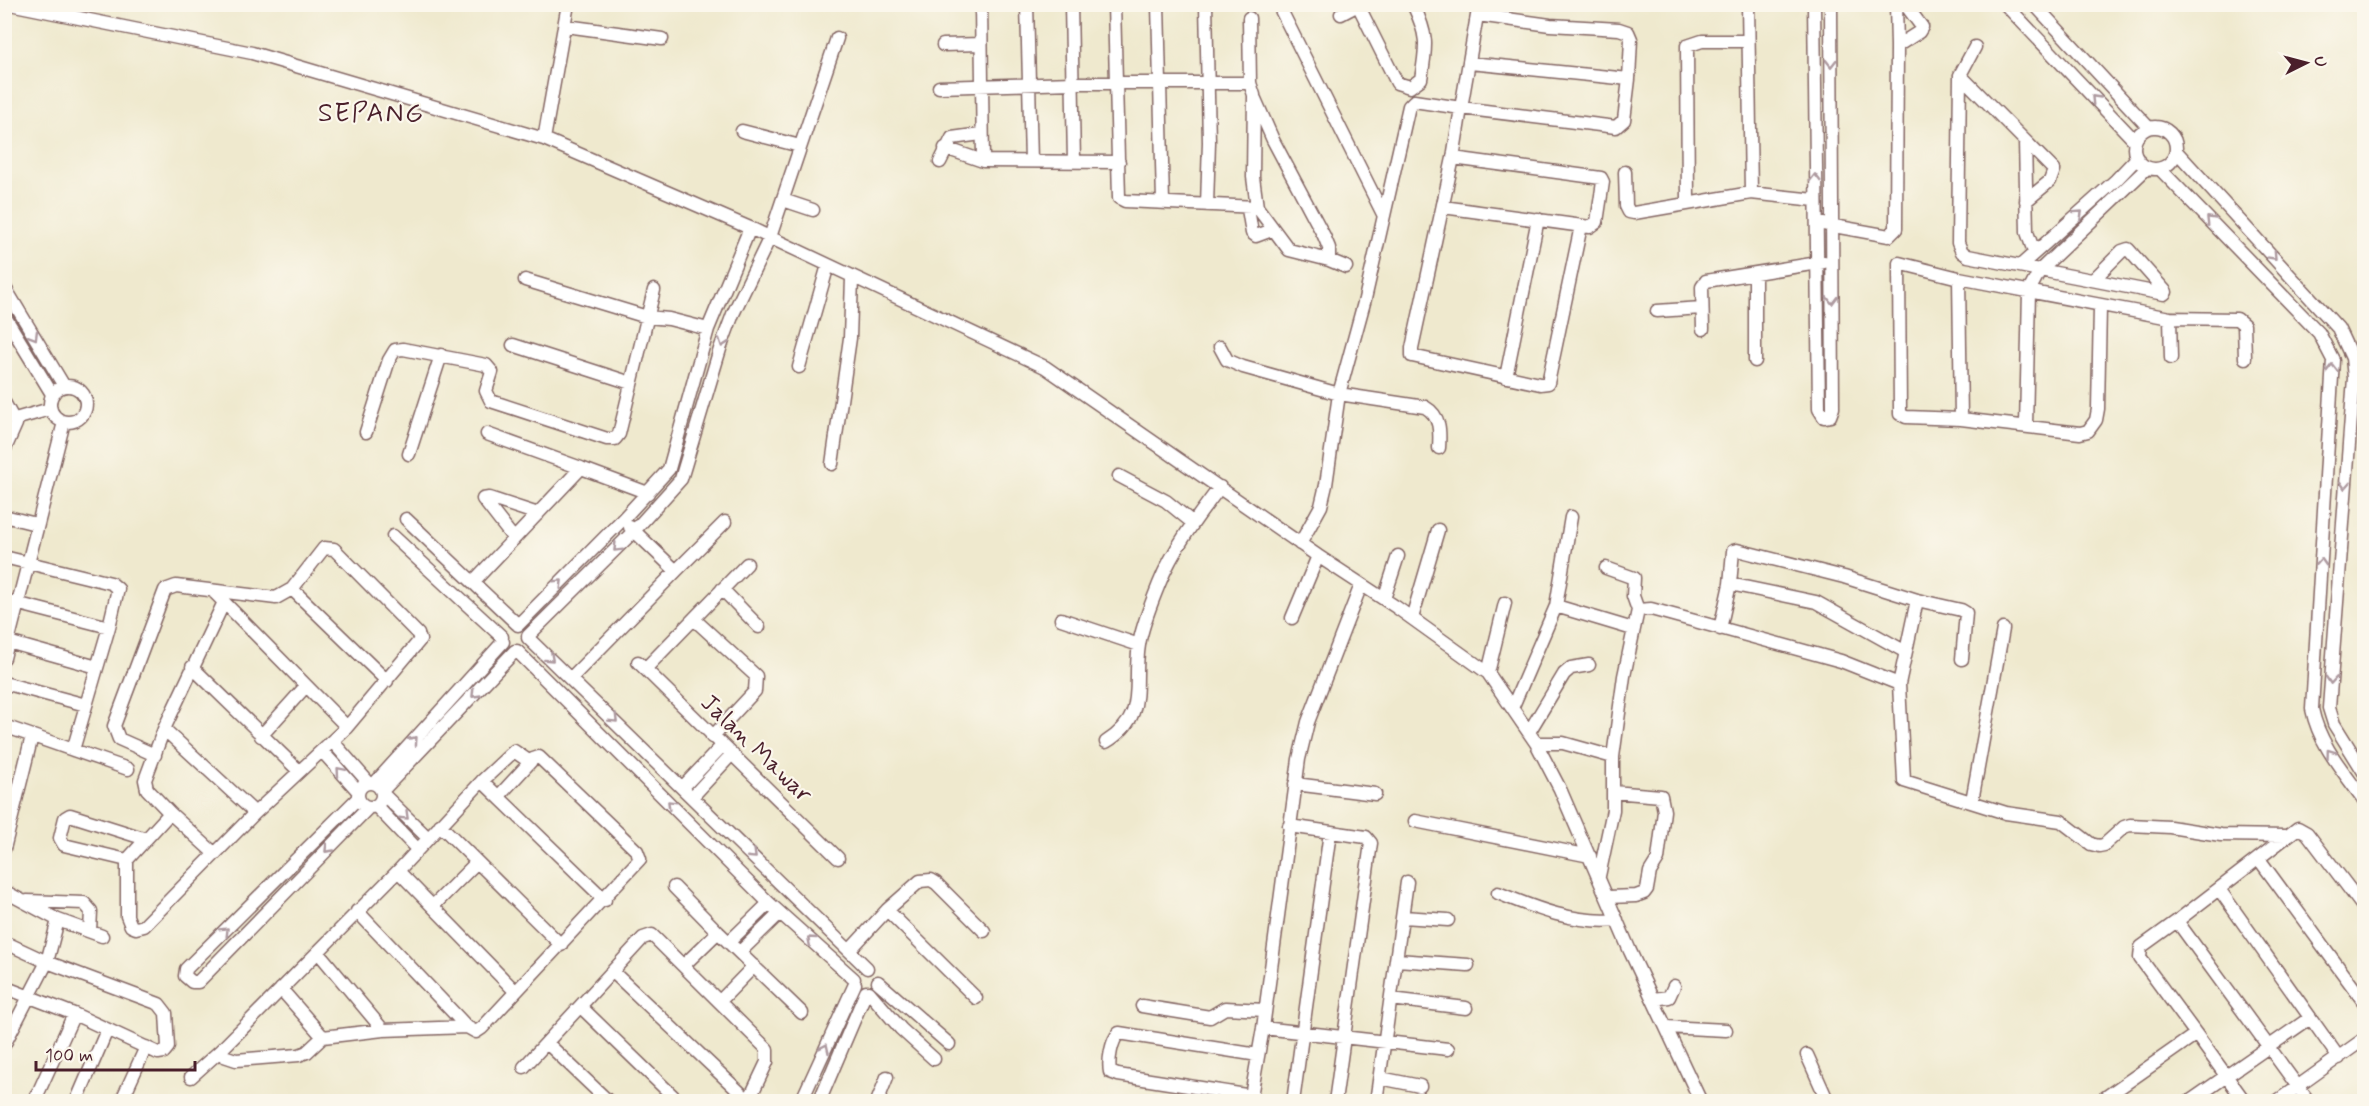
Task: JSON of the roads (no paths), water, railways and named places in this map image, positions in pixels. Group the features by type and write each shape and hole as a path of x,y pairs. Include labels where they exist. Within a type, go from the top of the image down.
{"street":[{"path":"10,4 252,53 544,139 770,237 852,278 1045,367 1300,544 1412,618 1488,673 1533,738 1590,856 1617,920 1701,1101"},
{"path":"544,139 566,26 568,4"},
{"path":"981,4 983,161"},
{"path":"1027,4 1031,161"},
{"path":"1071,4 1074,162"},
{"path":"1114,4 1119,198 1125,201 1253,208 1289,250 1329,260 1346,267"},
{"path":"1158,4 1163,202"},
{"path":"1206,4 1207,204"},
{"path":"1278,4 1383,214"},
{"path":"1341,14 1359,5 1396,83 1410,87 1421,79 1426,41 1426,33 1413,4"},
{"path":"1748,4 1751,193"},
{"path":"1814,4 1819,409 1824,417 1830,416 1833,408 1831,4"},
{"path":"1816,223 1889,236 1896,230 1896,4"},
{"path":"1897,46 1919,32 1922,27 1905,4"},
{"path":"2005,4 2135,141 2137,158"},
{"path":"2034,4 2148,128"},
{"path":"1300,544 1312,525 1326,485 1339,394 1365,300 1383,214 1411,102 1461,108 1619,127 1624,120 1631,39 1628,32 1619,29 1550,25 1479,10 1461,108 1453,158 1412,356 1540,384 1548,382 1581,226"},
{"path":"1249,18 1250,83 1274,140 1324,236 1329,260"},
{"path":"566,26 662,39"},
{"path":"750,228 708,329 669,469 623,519 517,625 507,627 502,639 377,788 372,807 198,982 192,982 185,976 186,969 358,795 377,788 516,651 525,646 528,637 634,531 681,479 733,314 770,237 837,38"},
{"path":"1688,204 1687,46 1702,41 1748,41"},
{"path":"943,45 981,44"},
{"path":"1975,47 1960,75 1958,243 1962,252 1968,256 2093,280 2166,292 2128,249 2122,250 2093,280"},
{"path":"1470,63 1629,79"},
{"path":"1960,75 2054,170 2050,181 2026,201"},
{"path":"939,87 1073,82 1250,83"},
{"path":"1254,95 1252,233 1256,236 1272,230"},
{"path":"2135,141 2140,133 2148,128 2165,130 2172,135 2176,152 2338,328 2352,358 2354,378 2329,708 2334,724 2364,772"},
{"path":"742,131 800,146"},
{"path":"940,162 945,147 952,138 981,134"},
{"path":"2025,141 2027,232 2034,252"},
{"path":"945,147 983,161 1119,162"},
{"path":"2026,426 2029,291 2040,270 2126,190 2153,168 2170,162 2176,152"},
{"path":"1443,207 1590,227 1597,222 1603,182 1601,178 1453,158"},
{"path":"2137,158 2153,168 2319,333 2329,348 2333,360 2312,709 2316,729 2364,800"},
{"path":"2020,266 2116,180 2137,158"},
{"path":"1625,172 1626,206 1629,212 1641,213 1751,193 1815,200"},
{"path":"2116,180 2126,190"},
{"path":"783,200 813,210"},
{"path":"1506,377 1538,219"},
{"path":"2052,238 2062,249"},
{"path":"1703,329 1703,283 1817,262 1831,262"},
{"path":"2100,307 2098,409 2093,427 2080,433 1961,419 1906,417 1900,414 1899,263 1959,279 2029,291 2100,307 2170,318 2237,319 2244,325 2245,358"},
{"path":"800,367 828,265"},
{"path":"731,273 747,282"},
{"path":"1755,274 1755,361"},
{"path":"832,464 850,338 852,278"},
{"path":"1959,279 1961,419"},
{"path":"525,280 647,317 669,319 708,329"},
{"path":"4,286 8,301 64,386"},
{"path":"366,432 395,350 403,349 479,363 490,368 492,372 486,391 491,401 607,439 618,437 654,290"},
{"path":"716,307 733,314"},
{"path":"1657,311 1702,308"},
{"path":"4,315 52,394 50,409 55,417 64,422 78,419 86,407 82,393 74,387 64,386 52,394"},
{"path":"2170,318 2171,358"},
{"path":"513,345 631,383"},
{"path":"1220,347 1227,360 1234,364 1339,394 1425,407 1432,411 1437,419 1439,448"},
{"path":"409,454 441,355"},
{"path":"4,402 15,419 15,429 4,451"},
{"path":"15,419 50,409"},
{"path":"4,658 36,524 64,422"},
{"path":"680,428 696,433"},
{"path":"487,434 648,493"},
{"path":"473,582 581,468"},
{"path":"1119,476 1166,501 1193,522"},
{"path":"1106,742 1120,733 1134,714 1138,687 1139,645 1160,583 1193,522 1220,487"},
{"path":"514,539 483,499 489,498 538,514"},
{"path":"4,516 36,524"},
{"path":"1513,706 1556,606 1571,517"},
{"path":"406,519 517,625 525,629 528,637 572,677 867,968 875,972 878,982 949,1044"},
{"path":"623,519 675,571"},
{"path":"572,677 725,522"},
{"path":"1412,618 1438,530"},
{"path":"393,536 502,639 508,648 516,651 769,903 855,981 859,990 867,992 934,1059"},
{"path":"156,755 119,739 114,726 165,590 176,586 276,598 292,589 324,548 334,549 418,634 420,640 415,648 333,742 255,813 140,928 131,926 127,916 127,860 170,813"},
{"path":"1720,629 1730,584 1733,551 1737,550 1844,577 1966,613 1962,659"},
{"path":"1292,618 1318,556"},
{"path":"1384,599 1398,556"},
{"path":"4,557 117,586 118,593 110,627 73,750"},
{"path":"712,737 755,691 758,684 756,676 695,620 747,564"},
{"path":"1599,876 1610,832 1613,757 1623,676 1638,610 1633,596 1634,578 1606,568"},
{"path":"1730,584 1815,602 1904,651"},
{"path":"1258,1055 1119,1033 1115,1037 1109,1065 1110,1072 1118,1075 1251,1099 1263,1028 1295,784 1308,722 1361,585"},
{"path":"292,589 387,681"},
{"path":"722,589 759,627"},
{"path":"214,592 347,727"},
{"path":"4,600 110,627"},
{"path":"1917,600 1904,651 1899,684 1905,781 2006,813 2061,821 2091,844 2099,846 2130,825 2170,827 2221,835 2286,836"},
{"path":"215,854 170,813 146,785 145,780 164,729 224,602"},
{"path":"1488,673 1505,603"},
{"path":"1556,606 1633,629"},
{"path":"1638,610 1651,609 1841,661 1899,684"},
{"path":"1061,619 1139,645"},
{"path":"2318,619 2335,620"},
{"name":"Jalan Mawar","path":"695,620 641,666 838,858"},
{"path":"1972,801 2003,629"},
{"path":"6,642 97,667"},
{"path":"1533,738 1564,674 1571,668 1589,665"},
{"path":"192,667 299,771"},
{"path":"4,683 86,705"},
{"path":"261,736 306,686"},
{"path":"4,726 128,769"},
{"path":"164,729 255,813"},
{"path":"4,849 32,736"},
{"path":"1533,738 1563,743 1613,757"},
{"path":"333,742 428,838"},
{"path":"683,787 722,746"},
{"path":"322,751 358,795 417,849"},
{"path":"191,1077 221,1050 514,752 530,762"},
{"path":"693,796 731,755"},
{"path":"357,911 467,1027 476,1032 482,1028 515,991 605,900 639,862 640,854 542,759 535,758 530,762 499,796"},
{"path":"482,782 605,900"},
{"path":"1295,784 1375,794"},
{"path":"1608,897 1636,896 1644,893 1650,872 1658,859 1664,811 1661,796 1612,792"},
{"path":"127,860 64,845 60,838 65,818 70,815 146,839"},
{"path":"1415,820 1590,856"},
{"path":"440,825 561,945"},
{"path":"1289,826 1366,837 1371,843 1335,1101"},
{"path":"2245,1101 2140,958 2141,947 2259,859 2292,830 2303,828 2364,908"},
{"path":"1293,1101 1330,832"},
{"path":"2259,859 2364,1002"},
{"path":"433,906 477,862"},
{"path":"398,871 515,991"},
{"path":"850,950 888,909 920,881 931,880 984,931"},
{"path":"1376,1101 1407,882"},
{"path":"674,888 802,1013"},
{"path":"2219,889 2339,1058"},
{"path":"4,891 58,920 96,934 91,911 84,903 26,901"},
{"path":"1498,893 1535,908 1584,921 1617,920"},
{"path":"729,942 769,903"},
{"path":"888,909 976,998"},
{"path":"740,952 780,913"},
{"path":"1403,916 1448,920"},
{"path":"4,1045 47,962 58,920"},
{"path":"2177,921 2309,1101"},
{"path":"684,965 718,932"},
{"path":"524,1067 647,934 652,935 684,965 764,1044 768,1053 748,1101 613,972"},
{"path":"4,942 47,962 162,1006 167,1017 168,1047 161,1053 74,1014 4,987"},
{"path":"318,952 383,1030"},
{"path":"1396,960 1468,965"},
{"path":"720,1001 754,966"},
{"path":"801,1101 859,971 867,968"},
{"path":"819,1101 867,992 873,990 878,982"},
{"path":"1653,999 1669,997 1674,986"},
{"path":"281,989 323,1037"},
{"path":"1391,999 1466,1008"},
{"path":"1142,1006 1210,1017 1225,1008 1265,1010"},
{"path":"581,1007 679,1101"},
{"path":"34,1101 74,1014"},
{"path":"2189,1101 2310,1018"},
{"path":"221,1050 224,1056 236,1060 300,1055 307,1052 323,1037 383,1030 467,1027"},
{"path":"1666,1027 1726,1030"},
{"path":"1263,1028 1343,1039 1448,1049"},
{"path":"76,1101 107,1030"},
{"path":"2099,1101 2196,1034"},
{"path":"2276,1101 2364,1040"},
{"path":"547,1043 609,1101"},
{"path":"121,1101 146,1047"},
{"path":"1807,1055 1828,1101"},
{"path":"877,1101 887,1077"},
{"path":"1380,1078 1420,1086"}],"district":[{"name":"SEPANG","path":"371,113"}]}
